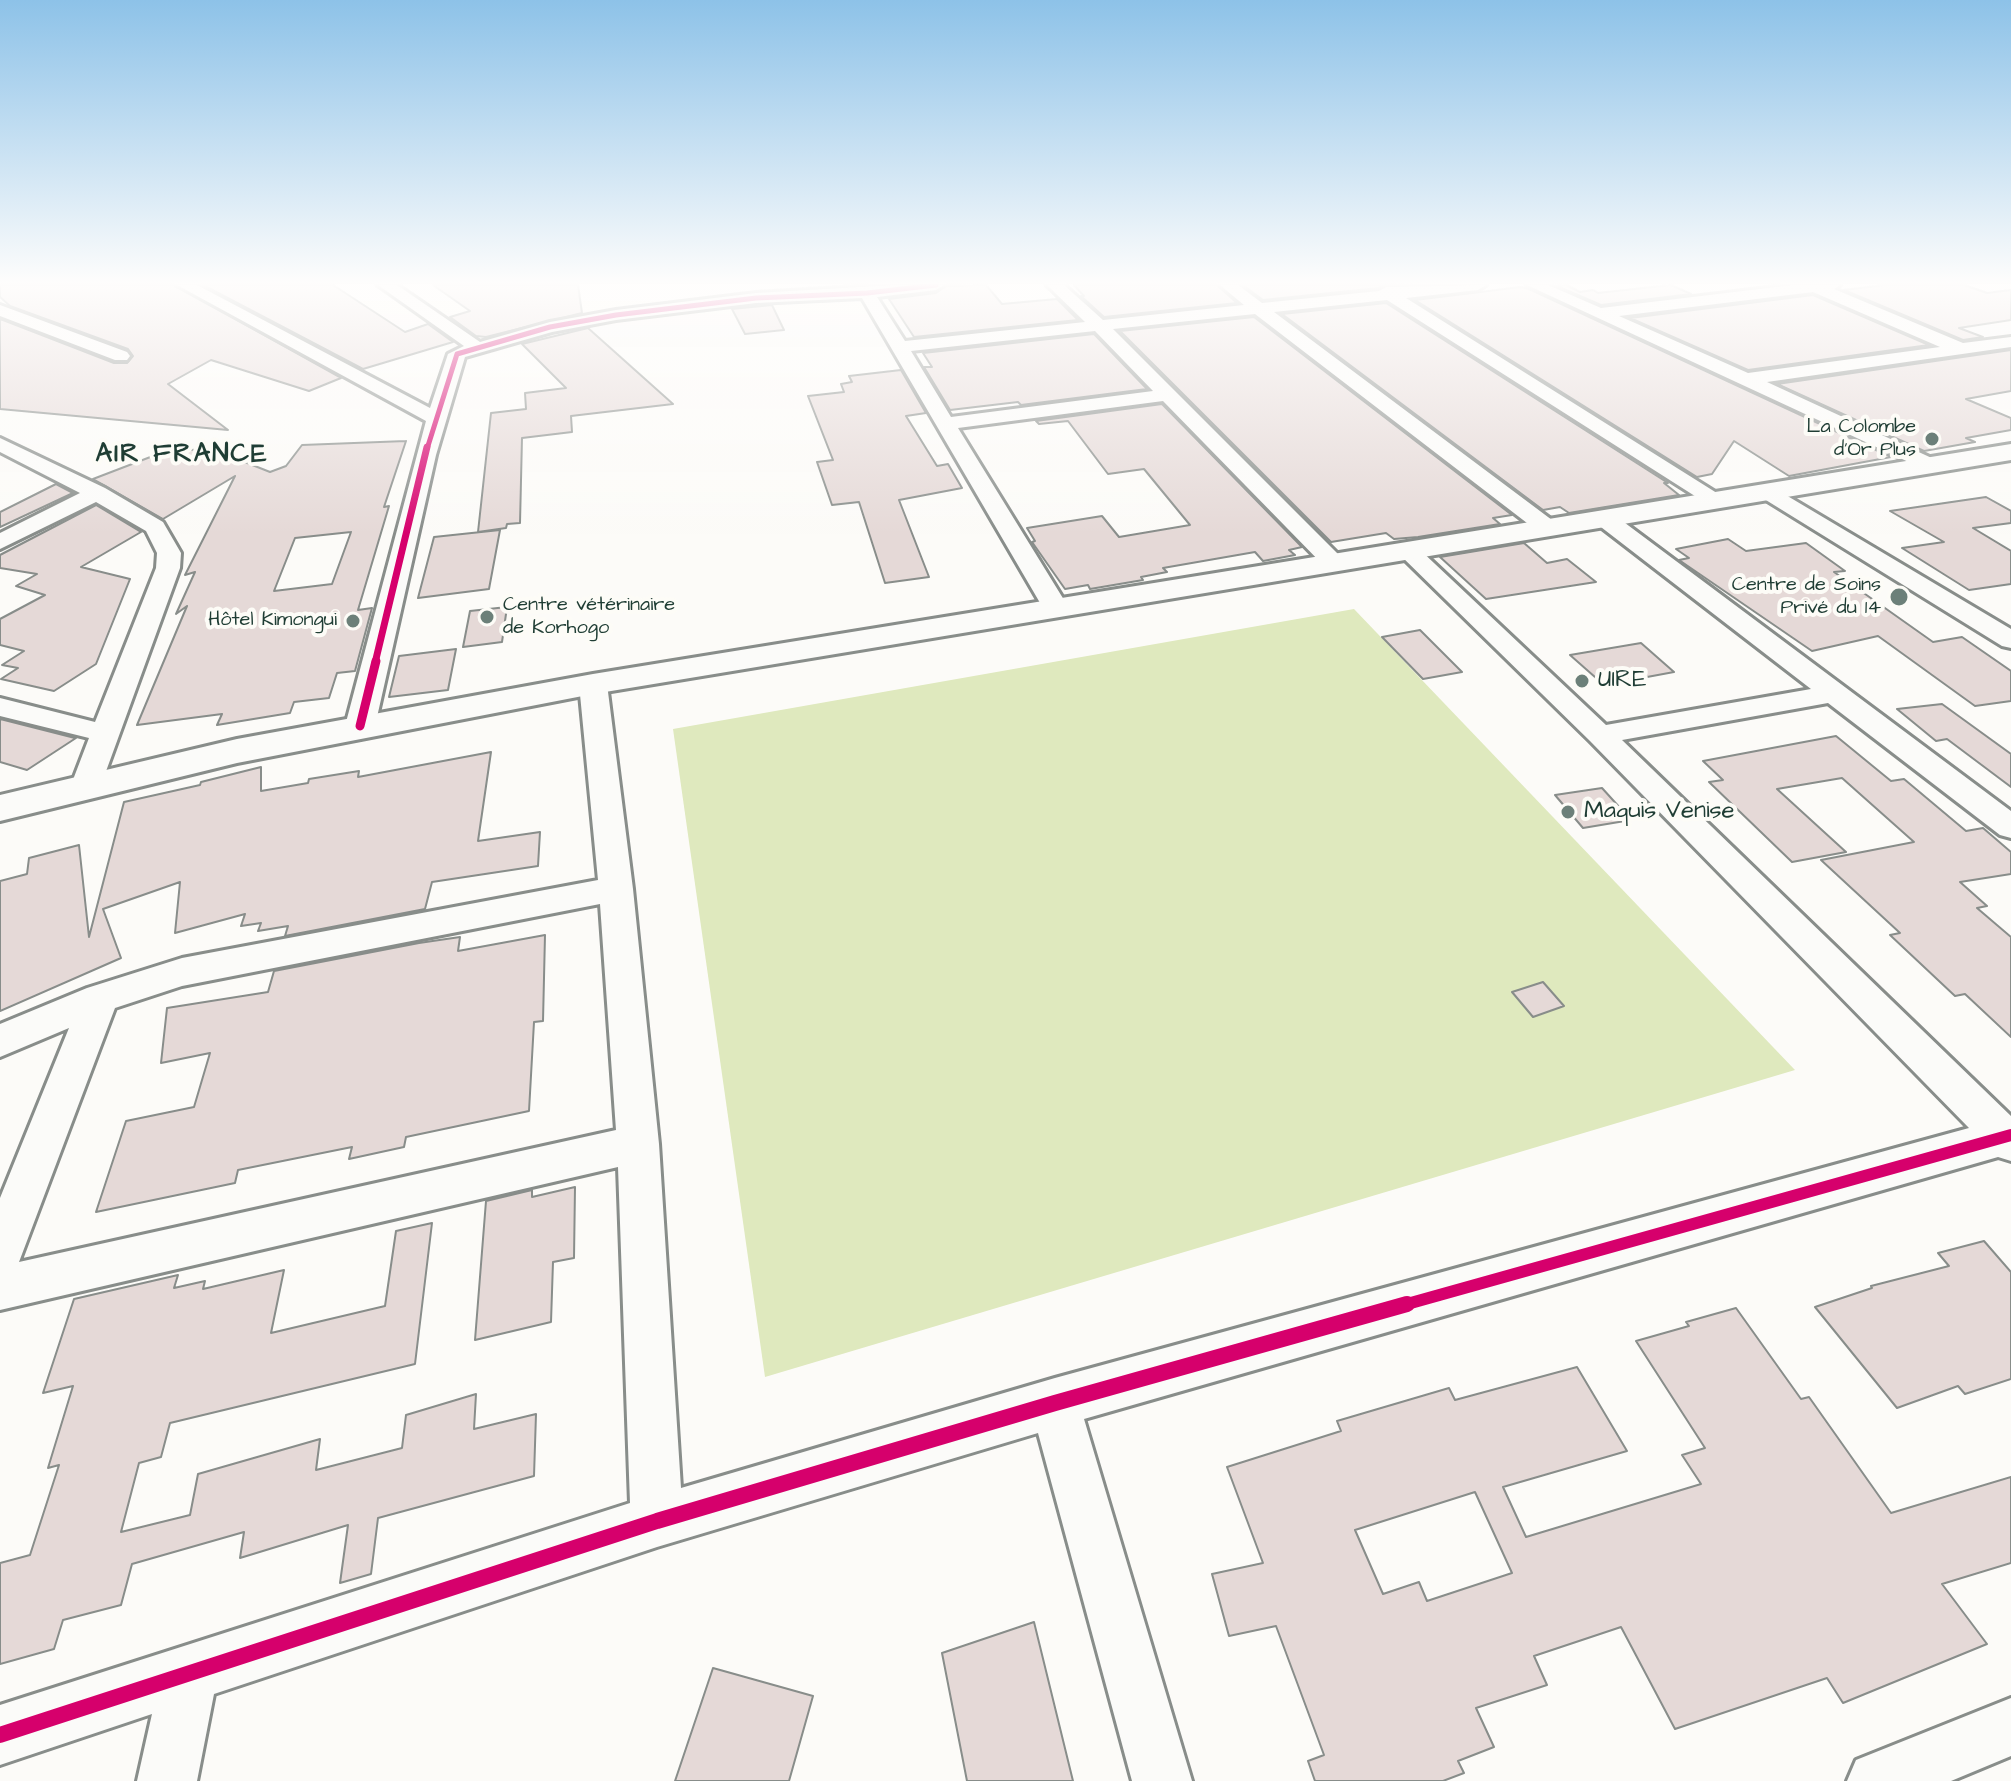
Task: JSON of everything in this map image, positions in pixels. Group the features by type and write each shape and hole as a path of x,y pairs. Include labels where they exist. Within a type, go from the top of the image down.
{"main road":[{"path":"0,808 86,785 360,726 593,684 2011,452"}],"street":[{"path":"341,368 435,418"},
{"path":"360,726 435,418 452,368"},
{"path":"912,368 1056,608"},
{"path":"1139,368 1335,563"},
{"path":"1337,368 1548,528"},
{"path":"1507,368 1717,500"},
{"path":"1722,368 1928,465"},
{"path":"1746,379 1824,368"},
{"path":"946,424 1164,395"},
{"path":"0,444 97,493 155,527 169,553 168,568 86,785"},
{"path":"1769,492 2011,640"},
{"path":"0,542 97,493"},
{"path":"1605,519 2011,827"},
{"path":"0,1735 189,1676 657,1521 1055,1403 2009,1138 1600,735 1409,552"},
{"path":"1979,621 2011,615"},
{"path":"593,684 616,889 638,1144 657,1521"},
{"path":"1600,735 1835,693"},
{"path":"0,707 105,733"},
{"path":"0,1041 100,998 182,972 616,889"},
{"path":"0,1253 100,998"},
{"path":"0,1288 638,1144"},
{"path":"1055,1403 1162,1781"},
{"path":"167,1781 189,1676"},
{"path":"1877,1781 2011,1727"}],"green space":[{"path":"1354,609 1795,1070 765,1377 673,729"}],"building":[{"path":"0,368 196,368 168,384 228,430 0,409"},
{"path":"237,368 323,368 341,378 309,391"},
{"path":"546,368 633,368 673,404 571,416 572,432 522,438 520,523 478,532 491,413 526,409 525,393 566,388"},
{"path":"925,368 1127,368 1147,389 1021,405 1018,402 950,410"},
{"path":"1157,368 1321,368 1512,515 1493,518 1500,524 1418,537 1394,539 1386,533 1331,542"},
{"path":"1354,368 1488,368 1668,483 1664,483 1679,495 1569,513 1560,507 1543,510"},
{"path":"1524,368 1699,368 1891,457 1789,476 1734,441 1712,474 1697,477"},
{"path":"1886,368 2011,368 2011,391 1966,399 2011,418 2011,430 1966,438 1975,442 1924,451 1777,384"},
{"path":"901,370 926,413 906,416 937,466 948,464 962,488 899,500 929,577 885,583 859,502 832,505 817,462 833,460 808,396 844,392 841,384 852,382 849,376"},
{"path":"1162,404 1302,547 1289,550 1295,555 1263,561 1255,552 1163,568 1167,572 1141,577 1143,580 1090,589 1088,585 1065,589 1032,542 1035,541 1027,528 1102,516 1119,537 1190,525 1144,469 1108,474 1068,421 1039,424 1036,421"},
{"path":"406,441 384,507 389,506 358,610 372,608 355,671 337,673 329,698 294,702 290,713 217,725 222,714 137,725 187,606 176,614 195,572 185,575 235,476 163,519 93,479 166,451 212,449 270,472 286,466 302,445","holes":["351,532 332,584 274,591 295,538"]},
{"path":"56,484 73,493 0,527 0,512"},
{"path":"1986,497 2011,511 2011,523 1973,528 2011,551 2011,584 1969,590 1902,548 1944,542 1890,511"},
{"path":"96,505 141,532 81,567 130,579 96,664 54,691 1,679 18,668 2,665 24,651 0,645 0,619 45,595 16,586 37,574 0,568 0,555"},
{"path":"500,530 489,589 418,598 434,537"},
{"path":"1728,539 1746,551 1806,543 1845,571 1834,572 1933,642 1962,637 2011,671 2011,701 1975,706 1878,636 1812,651 1679,560 1689,558 1676,549"},
{"path":"1524,543 1547,563 1567,559 1596,582 1486,599 1440,557"},
{"path":"507,607 502,642 463,647 470,611"},
{"path":"1420,630 1462,672 1423,679 1382,637"},
{"path":"1641,643 1674,672 1604,685 1570,655"},
{"path":"456,649 448,690 389,697 399,656"},
{"path":"1942,704 2011,754 2011,787 1947,739 1936,741 1897,709"},
{"path":"0,719 76,738 27,770 0,762"},
{"path":"1836,736 1891,781 1904,779 1966,831 1983,828 2011,852 2011,874 1960,882 1987,906 1977,908 2011,937 2011,1037 1965,994 1955,996 1890,935 1900,933 1821,860 1914,842 1842,778 1777,789 1846,852 1792,862 1709,782 1723,780 1703,761"},
{"path":"491,752 478,841 540,832 538,866 432,882 425,909 285,936 288,926 258,931 261,923 241,926 245,914 175,933 180,882 103,909 121,958 0,1011 0,881 27,874 29,858 79,845 89,937 124,802 261,767 261,791 308,783 309,779 359,771 358,777"},
{"path":"1602,788 1631,820 1583,828 1555,795"},
{"path":"545,935 543,1021 534,1022 529,1111 406,1137 404,1147 349,1159 352,1147 238,1170 235,1183 96,1212 126,1121 194,1107 210,1053 161,1063 167,1008 268,992 274,971 460,937 458,951"},
{"path":"1543,982 1564,1006 1533,1017 1512,992"},
{"path":"575,1187 574,1258 553,1262 551,1322 475,1340 486,1201 532,1190 532,1197"},
{"path":"432,1223 415,1364 170,1423 161,1457 139,1463 121,1532 190,1515 198,1474 320,1439 316,1470 402,1448 406,1415 476,1394 474,1429 536,1414 534,1476 378,1518 371,1574 340,1583 348,1525 240,1558 244,1532 132,1564 121,1605 63,1620 54,1649 0,1664 0,1563 30,1555 59,1465 48,1468 73,1386 43,1393 74,1299 178,1275 174,1288 205,1281 203,1289 284,1270 271,1333 385,1306 396,1231"},
{"path":"1984,1241 2011,1272 2011,1379 1965,1394 1958,1386 1897,1408 1815,1307 1871,1286 1949,1266 1938,1253"},
{"path":"1736,1308 1801,1399 1809,1397 1891,1513 2011,1477 2011,1563 1942,1584 1987,1644 1843,1703 1827,1678 1675,1729 1621,1627 1534,1656 1547,1685 1476,1708 1494,1747 1458,1761 1464,1773 1443,1781 1315,1781 1308,1761 1324,1755 1276,1626 1229,1636 1212,1574 1263,1563 1227,1467 1341,1431 1337,1421 1449,1388 1455,1400 1577,1367 1627,1451 1503,1487 1526,1537 1701,1484 1682,1455 1705,1448 1636,1341 1689,1326 1686,1322","holes":["1475,1492 1512,1573 1427,1601 1419,1582 1383,1594 1355,1530"]},
{"path":"1034,1622 1073,1781 967,1781 942,1653"},
{"path":"713,1668 813,1696 789,1781 675,1781"}],"cycle path":[{"path":"360,726 425,455 453,368"},
{"path":"0,1735 657,1521 1055,1403 2011,1135"}],"place":[{"name":"La Colombe d'Or Plus","path":"1932,439"},
{"name":"Centre de Soins Privé du 14","path":"1899,597"},
{"name":"Centre vétérinaire de Korhogo","path":"487,617"},
{"name":"Hôtel Kimongui","path":"353,621"},
{"name":"UIRE","path":"1582,681"},
{"name":"Maquis Venise","path":"1568,812"}],"district":[{"name":"AIR FRANCE","path":"182,456"}]}
